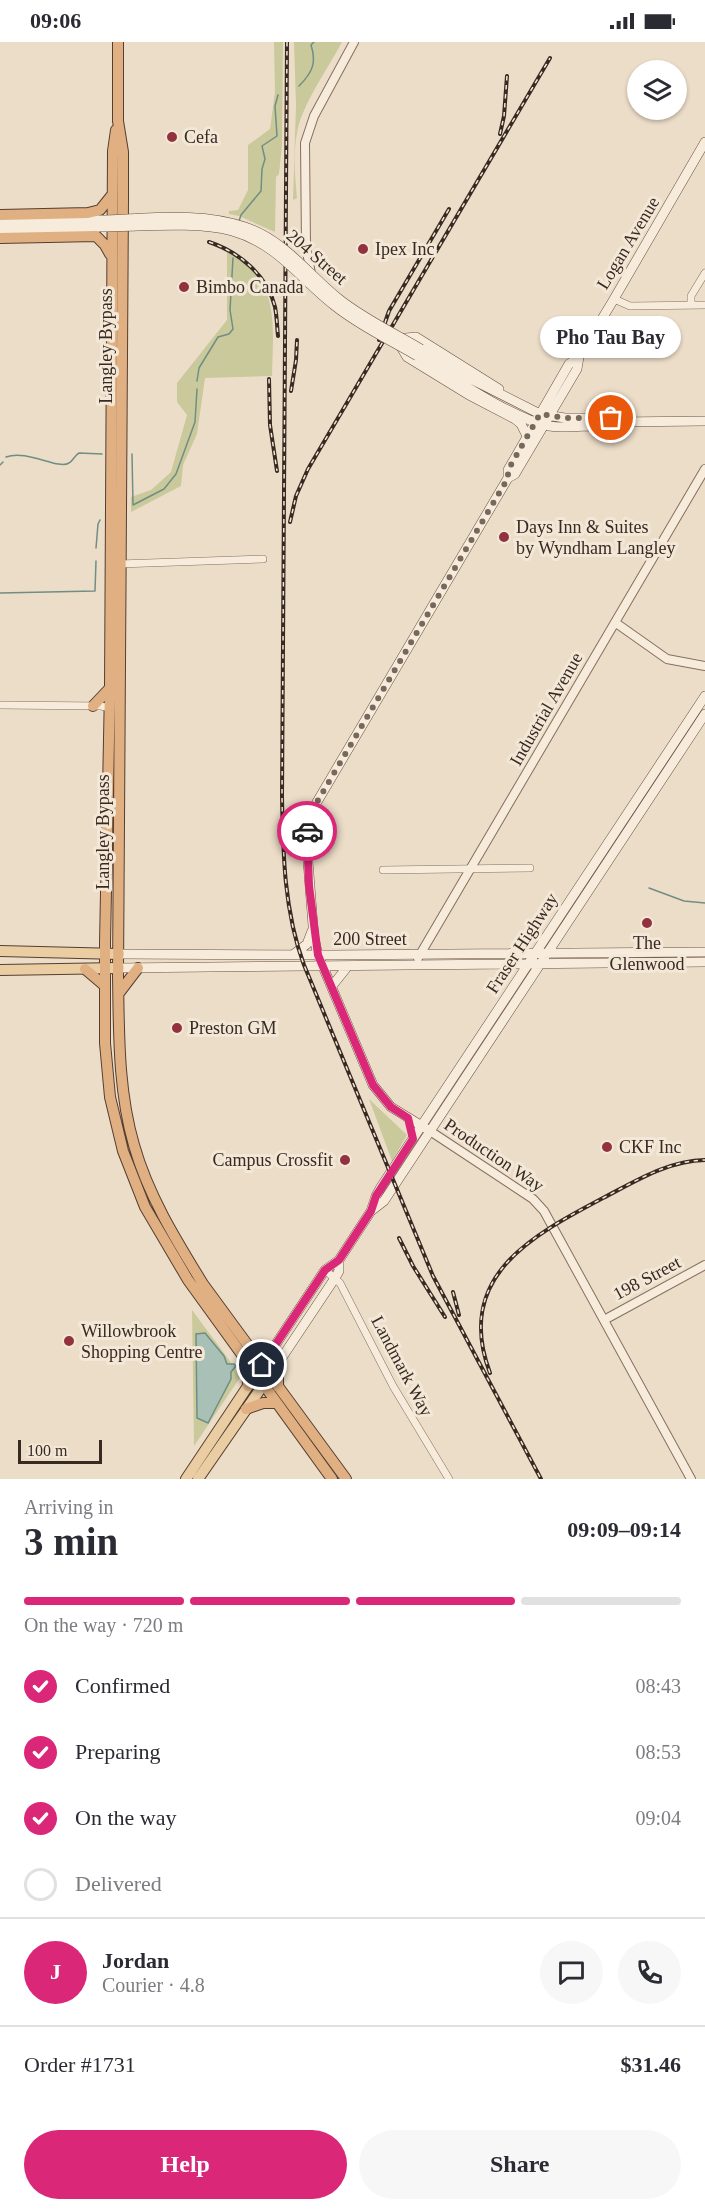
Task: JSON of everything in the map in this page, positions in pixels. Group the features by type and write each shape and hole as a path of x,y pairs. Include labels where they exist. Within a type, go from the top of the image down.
{"highway":[{"name":"Langley Bypass","path":"118,42 118,121 123,152 123,199 105,954 105,1043 110,1097 131,1176 145,1207 188,1280 247,1362 278,1387 346,1479"},
{"name":"Langley Bypass","path":"118,121 113,151 111,257 115,564 120,716 118,993 123,1095 141,1167 165,1219 197,1276 250,1349 259,1370"},
{"path":"0,215 88,213 100,210 112,195"},
{"path":"0,238 96,236 105,245 111,257"},
{"path":"93,705 110,688"},
{"path":"110,708 120,716"},
{"path":"118,993 138,968"},
{"path":"85,969 105,986"},
{"path":"250,1349 273,1348"},
{"path":"247,1362 248,1386"},
{"path":"278,1387 279,1363"},
{"name":"Langley Bypass","path":"267,1379 277,1403 332,1479"},
{"path":"246,1410 263,1403 277,1403"}],"main road":[{"name":"Logan Avenue","path":"508,478 508,470 527,436 558,402 577,369 579,357 705,144"},
{"name":"204 Street","path":"0,231 199,218 224,221 253,229 294,256 322,284 350,307 419,353 495,402 542,419"},
{"name":"204 Street","path":"0,222 99,224"},
{"path":"509,399 494,384 416,337 396,339 407,357 514,419 521,424 527,436"},
{"name":"204 Street","path":"419,353 509,399 542,419"},
{"name":"Logan Avenue","path":"322,965 313,925 306,849 313,809 508,478 515,474 569,364 579,357"},
{"path":"558,402 566,418"},
{"path":"542,419 611,418 616,422"},
{"path":"542,419 556,427 611,426 616,422 705,421"},
{"name":"Fraser Highway","path":"371,1211 384,1201 425,1129 534,954 705,696"},
{"name":"Fraser Highway","path":"186,1479 325,1270 339,1260 371,1211 376,1196 413,1139 425,1129 540,964 705,714"},
{"path":"294,954 307,944 313,925"},
{"path":"558,936 568,954"},
{"name":"200 Street","path":"0,951 318,955 705,952"},
{"path":"0,957 17,952"},
{"name":"200 Street","path":"0,970 705,962"},
{"name":"Production Way","path":"322,965 373,1085 391,1107 425,1129"},
{"path":"332,986 348,966"},
{"path":"408,1118 413,1139"},
{"name":"Fraser Highway","path":"198,1479 335,1278 339,1271 339,1260"},
{"path":"321,1464 325,1479"}],"street":[{"path":"354,42 307,133 304,152 306,255 311,273 322,290 347,310 396,339"},
{"path":"691,305 691,296 705,273"},
{"path":"614,299 630,306 705,305"},
{"name":"Industrial Avenue","path":"415,965 705,469"},
{"path":"115,564 263,560"},
{"path":"616,623 667,659 705,666"},
{"path":"0,705 93,705 110,708"},
{"path":"383,870 530,868"},
{"name":"Production Way","path":"425,1129 539,1204 691,1479"},
{"name":"198 Street","path":"604,1320 705,1265"},
{"name":"Landmark Way","path":"325,1270 335,1278 356,1313 408,1413 449,1479"}],"green space":[{"path":"274,42 283,42 282,145 279,174 276,177 275,232 229,214 229,211 238,210 248,190 248,145 270,129 275,92"},
{"path":"294,42 342,42 310,99 300,122 295,158 297,198 293,200 296,105"},
{"path":"227,251 257,275 265,290 272,321 272,376 205,378 197,434 183,465 181,486 131,512 131,497 151,490 171,472 187,415 177,402 177,383 227,320"},
{"path":"369,1099 407,1135 392,1161"},
{"path":"192,1310 241,1376 194,1446"}],"shaded area":[{"path":"205,1333 224,1356 227,1364 236,1366 231,1372 231,1379 208,1423 197,1418 196,1334"}],"waterway":[{"path":"299,86 312,67 311,45 314,42"},
{"path":"239,221 241,215 261,191 265,159 262,146 277,136 275,106 278,95"},
{"path":"197,381 199,368 218,337 229,334 233,329 230,310 233,258"},
{"path":"132,454 133,505 164,489 176,474 195,422 197,389"},
{"path":"6,457 14,455 32,457 64,464 70,462 79,453 102,454"},
{"path":"0,465 3,462"},
{"path":"96,548 100,520"},
{"path":"0,593 95,591 96,561"},
{"path":"649,888 684,901 705,903"}],"railway":[{"path":"287,42 282,796 284,861 292,924 304,965 433,1276 541,1479"},
{"path":"290,522 296,496 308,469 550,58"},
{"path":"500,134 504,116 507,76"},
{"path":"379,340 389,311 449,209"},
{"path":"209,242 231,252 259,275 275,307 278,336"},
{"path":"291,391 297,340"},
{"path":"269,379 270,425 277,471"},
{"path":"490,1373 482,1339 482,1310 491,1285 506,1264 526,1245 576,1212 652,1173 678,1164 705,1160"},
{"path":"399,1238 413,1266 445,1317"},
{"path":"453,1292 459,1315"}],"way so far":[{"path":"307,831 313,809 508,478 508,470 540,414 566,418 611,418"}],"place":[{"name":"Cefa","path":"172,137"},
{"name":"Ipex Inc","path":"363,249"},
{"name":"Bimbo Canada","path":"184,287"},
{"name":"Pho Tau Bay","path":"611,418"},
{"name":"Days Inn & Suites by Wyndham Langley","path":"504,537"},
{"name":"The Glenwood","path":"647,923"},
{"name":"Preston GM","path":"177,1028"},
{"name":"CKF Inc","path":"607,1147"},
{"name":"Campus Crossfit","path":"345,1160"},
{"name":"Willowbrook Shopping Centre","path":"69,1341"}],"route":[{"path":"262,1365 325,1270 339,1260 371,1211 376,1196 413,1139 408,1118 383,1099 368,1076 315,947 306,849 307,831"}]}
